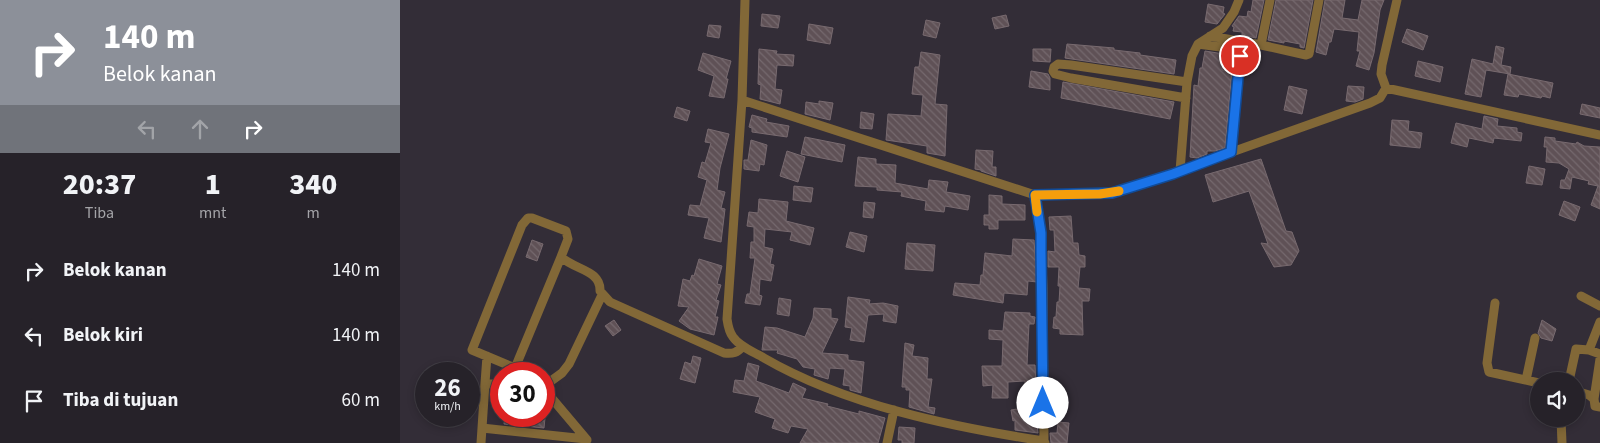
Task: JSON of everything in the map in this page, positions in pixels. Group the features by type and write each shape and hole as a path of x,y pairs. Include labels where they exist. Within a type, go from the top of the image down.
{"street":[{"path":"745,0 742,100 727,319 731,335 743,346 782,369 814,384 894,410 998,434 1044,442 1041,233 1035,195"},
{"path":"1180,171 1189,66 1198,44 1223,28 1234,12 1239,0"},
{"path":"1261,45 1270,0"},
{"path":"1210,36 1308,55 1319,0"},
{"path":"742,100 1035,195 1112,193 1180,171 1380,98 1386,88 1382,74 1382,65 1398,0"},
{"path":"1198,44 1235,49 1240,52 1231,152"},
{"path":"1186,98 1062,76 1055,74 1053,71 1054,67 1058,64 1071,65 1187,82"},
{"path":"1386,88 1600,135"},
{"path":"502,362 472,350 524,221 532,218 566,231 568,239 518,362"},
{"path":"561,257 567,262 596,276 602,294 610,302 724,353 732,354 738,352 743,346"},
{"path":"555,377 569,364 602,294"},
{"path":"1581,296 1600,306"},
{"path":"1495,303 1487,371 1530,381"},
{"path":"1589,350 1600,322"},
{"path":"1526,380 1535,338"},
{"path":"1571,372 1576,349 1589,350 1600,354"},
{"path":"481,443 487,356"},
{"path":"1600,359 1594,399 1595,406 1600,407"},
{"path":"485,383 490,384"},
{"path":"1585,394 1594,399"},
{"path":"555,401 588,441"},
{"path":"887,443 894,410"},
{"path":"1561,427 1562,443"},
{"path":"482,428 588,441"}],"building":[{"path":"1253,0 1264,0 1256,38 1242,35 1242,32 1233,31 1234,27 1232,26 1239,16 1247,17 1248,11 1251,12"},
{"path":"1276,0 1313,0 1304,48 1300,47 1300,44 1268,40"},
{"path":"1325,0 1345,0 1342,18 1358,20 1362,0 1384,0 1380,10 1374,53 1369,70 1356,66 1360,51 1357,51 1359,32 1334,29 1326,55 1316,52"},
{"path":"1208,4 1224,7 1223,13 1225,14 1217,24 1205,22"},
{"path":"762,14 780,16 778,28 761,26"},
{"path":"1006,15 1009,26 995,29 992,18"},
{"path":"926,20 940,23 936,38 923,35"},
{"path":"809,24 833,28 830,44 807,40"},
{"path":"709,25 721,26 719,38 707,36"},
{"path":"1407,29 1428,36 1423,50 1402,42"},
{"path":"1067,44 1114,48 1114,50 1176,60 1174,74 1065,58"},
{"path":"1496,46 1504,48 1501,65 1511,67 1510,74 1486,70 1481,97 1465,94 1472,59 1493,64"},
{"path":"759,49 777,51 776,54 794,55 793,66 777,65 775,89 782,90 780,104 760,99 761,85 758,84"},
{"path":"1033,49 1051,49 1050,62 1033,61"},
{"path":"1205,51 1224,54 1222,70 1232,70 1225,148 1207,151 1207,154 1197,158 1190,157 1194,85 1198,86 1200,68 1202,68"},
{"path":"921,52 940,55 935,104 947,105 945,156 927,153 927,146 886,140 888,114 921,116 923,95 912,94 915,67 919,67"},
{"path":"703,53 731,61 726,79 728,79 724,98 709,96 714,76 698,70"},
{"path":"1418,61 1443,67 1440,82 1415,76"},
{"path":"1031,71 1048,74 1050,90 1029,87"},
{"path":"1508,74 1553,83 1550,98 1519,94 1518,97 1504,95"},
{"path":"1063,82 1174,102 1170,119 1061,98"},
{"path":"1289,86 1307,90 1302,114 1284,110"},
{"path":"1348,86 1364,87 1363,99 1355,102 1346,101"},
{"path":"819,101 833,103 830,120 805,114 806,102 819,104"},
{"path":"1582,104 1600,108 1600,118 1580,114"},
{"path":"677,107 690,111 687,121 674,117"},
{"path":"861,112 874,114 872,129 860,128"},
{"path":"752,115 767,119 766,122 789,126 787,137 752,132 752,128 749,127"},
{"path":"1484,116 1498,119 1497,126 1517,128 1517,132 1522,133 1521,141 1494,138 1493,143 1469,138 1467,147 1451,143 1456,123 1482,129"},
{"path":"1392,120 1409,121 1408,131 1422,133 1420,148 1390,145"},
{"path":"708,129 729,134 720,168 717,190 725,192 721,208 725,209 721,242 704,238 709,218 688,215 690,205 700,206 707,180 698,177 702,162 705,163 711,143 705,142"},
{"path":"805,137 845,145 842,162 801,154"},
{"path":"1545,137 1555,138 1555,141 1576,144 1577,142 1584,146 1600,147 1600,209 1591,205 1598,186 1588,184 1589,181 1572,177 1570,189 1560,188 1561,180 1565,180 1569,169 1559,163 1546,162 1547,147 1544,147"},
{"path":"751,140 767,145 764,165 760,164 759,171 744,169 744,160 748,160"},
{"path":"976,150 993,151 992,167 996,167 996,176 975,169"},
{"path":"787,151 805,157 798,182 780,176"},
{"path":"858,157 876,159 876,164 896,165 895,183 928,189 929,180 948,182 946,192 970,196 968,210 945,206 944,212 925,210 926,201 901,196 902,192 877,190 877,187 855,186"},
{"path":"1261,159 1286,231 1292,232 1299,251 1291,265 1274,267 1261,243 1268,244 1249,191 1213,202 1205,175"},
{"path":"1529,166 1545,169 1542,185 1526,183"},
{"path":"794,186 813,188 811,202 793,200"},
{"path":"989,195 1002,196 1002,204 1025,205 1025,220 998,220 998,229 989,229 989,225 984,225 984,215 989,215"},
{"path":"759,199 788,202 786,221 814,228 810,245 790,240 792,232 765,229 764,247 773,249 770,264 774,265 771,281 760,279 759,295 762,296 760,305 745,303 747,294 750,294 755,258 750,258 751,242 754,242 754,227 747,226 749,212 758,213"},
{"path":"1564,201 1580,207 1575,221 1559,215"},
{"path":"864,202 875,203 873,218 863,217"},
{"path":"1071,216 1073,243 1078,243 1079,255 1085,256 1085,267 1080,267 1078,288 1090,289 1089,301 1082,301 1083,335 1060,334 1060,329 1053,328 1057,302 1059,302 1060,286 1058,286 1059,267 1048,267 1048,251 1055,252 1054,230 1050,230 1049,217"},
{"path":"850,232 867,236 864,252 846,247"},
{"path":"1013,239 1034,240 1037,282 1028,281 1027,295 1004,293 1003,303 953,295 955,283 980,285 985,253 1012,256"},
{"path":"532,240 543,244 537,261 526,257"},
{"path":"907,243 935,245 933,271 905,269"},
{"path":"699,259 722,266 717,284 721,285 716,300 719,301 715,317 718,317 714,335 690,329 679,321 689,307 678,306 683,279 690,281 692,275 694,276"},
{"path":"848,297 870,300 869,304 883,303 898,306 896,323 883,321 884,314 868,315 864,342 850,340 852,328 845,327"},
{"path":"779,298 791,300 789,316 777,314"},
{"path":"814,308 831,309 831,318 838,319 822,353 848,355 848,360 864,362 861,393 850,390 850,386 843,385 845,369 830,368 828,379 814,375 815,369 803,367 797,359 777,353 778,350 762,350 765,327 777,328 805,337 813,318"},
{"path":"1005,312 1030,313 1030,316 1035,317 1034,324 1029,324 1027,365 1035,365 1036,385 1025,385 1025,381 1008,382 1008,398 992,398 993,385 983,386 982,366 1002,366 1003,340 989,339 989,330 1003,331"},
{"path":"614,320 621,330 613,336 605,326"},
{"path":"1542,320 1556,329 1552,341 1541,338 1538,333"},
{"path":"905,343 914,345 912,356 928,358 927,379 932,379 928,407 935,408 934,414 909,407 910,390 902,387"},
{"path":"693,356 701,358 695,383 680,379 685,362 691,364"},
{"path":"748,363 759,366 756,381 789,393 793,383 806,389 802,398 859,414 859,411 885,418 878,443 800,443 808,429 791,426 788,433 772,428 775,419 755,412 760,397 733,392 735,380 744,381"},
{"path":"1035,406 1038,433 1015,430 1015,420 1013,421 1011,410"},
{"path":"1058,422 1069,423 1067,443 1051,443 1050,433 1057,433"},
{"path":"899,427 915,428 914,443 902,443 902,440 898,440"}],"slow traffic":[{"path":"1037,212 1035,195 1100,194 1119,191"}],"route":[{"path":"1043,403 1041,233 1035,195 1112,193 1173,174 1231,152 1240,56"}]}
